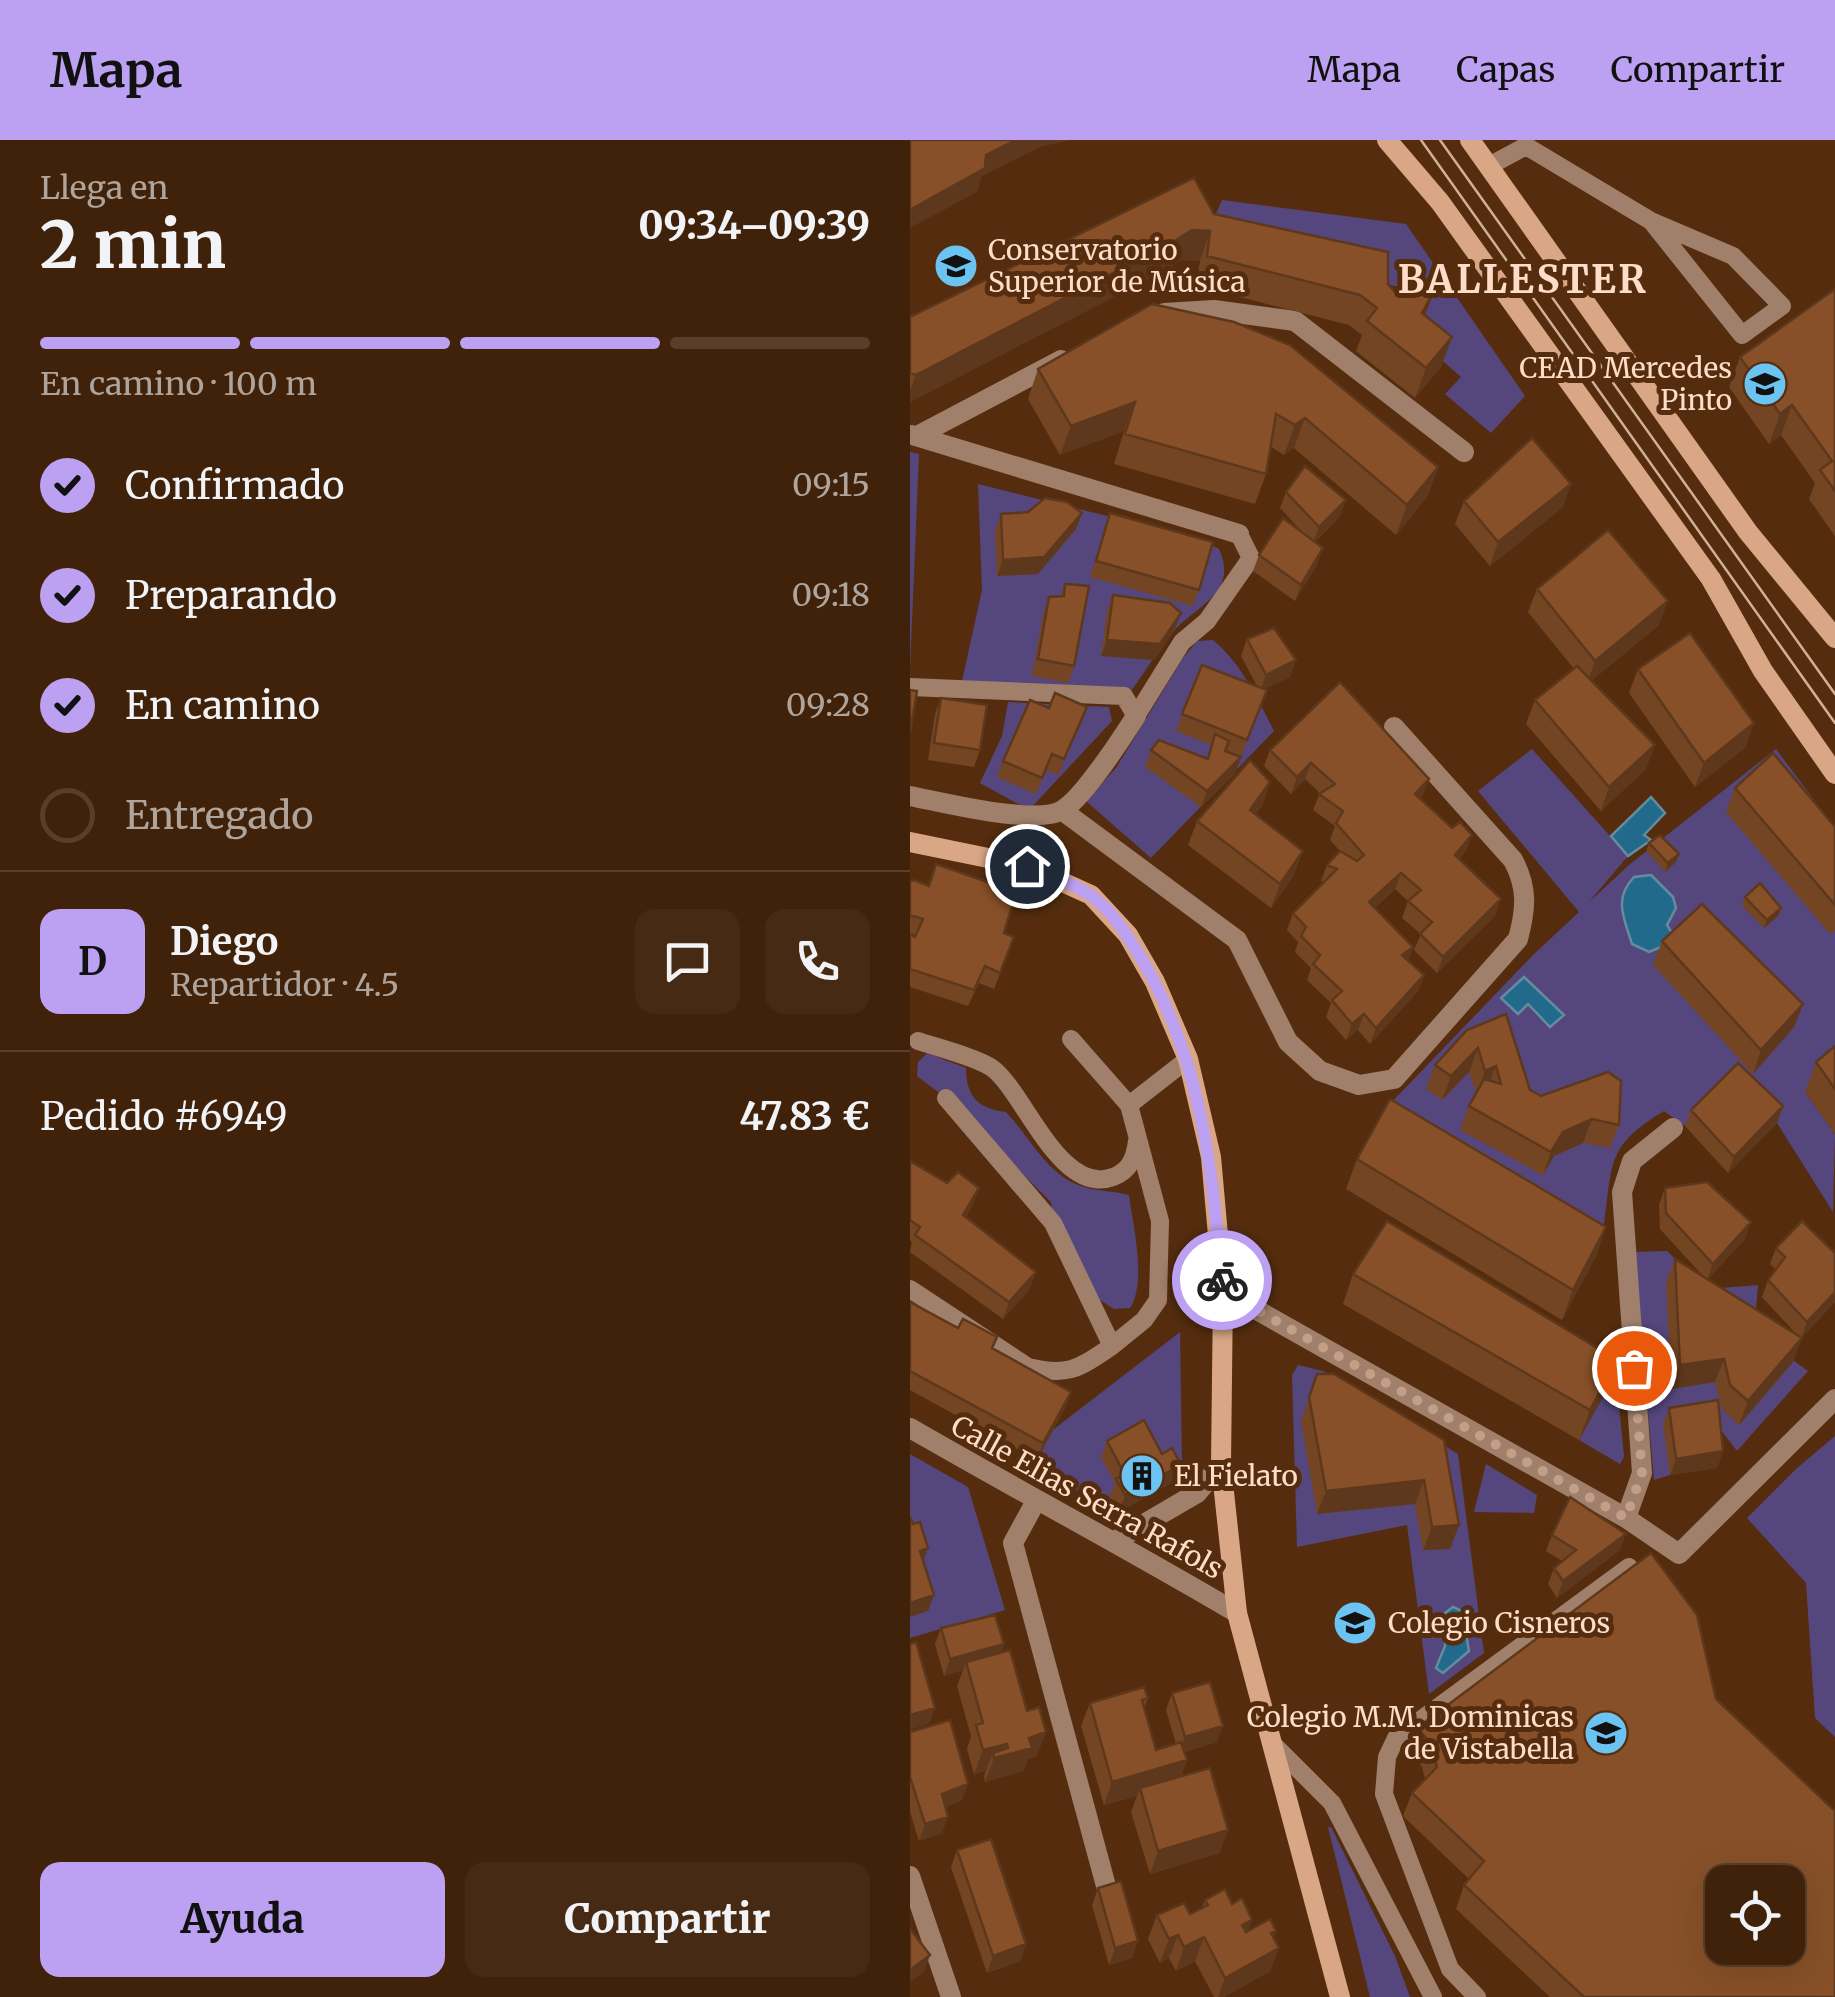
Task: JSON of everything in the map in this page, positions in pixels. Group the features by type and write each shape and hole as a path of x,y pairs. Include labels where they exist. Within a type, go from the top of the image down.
{"street":[{"path":"1387,140 1440,202 1711,579 1763,672 1835,774"},
{"path":"1470,140 1748,532 1835,638"},
{"path":"1148,314 1214,310 1294,321 1464,452"},
{"path":"914,435 1082,349"},
{"path":"914,435 1239,534"},
{"path":"910,796 1029,817 1063,811 1136,716"},
{"path":"1063,811 1237,940 1288,1042 1320,1071 1359,1086 1394,1079 1518,939 1526,910 1524,880 1513,860 1394,728"},
{"path":"910,842 1027,866 1091,895 1128,935 1155,982 1188,1059 1210,1157 1223,1291 1221,1464 1237,1613 1340,1997"},
{"path":"1626,1518 1642,1473 1622,1192 1632,1161 1673,1128"},
{"path":"1223,1291 1626,1518 1679,1554 1835,1399"},
{"name":"Calle Elias Serra Rafols","path":"910,1428 1036,1501 1115,1540 1237,1613"},
{"path":"1115,1540 1198,1494 1221,1464"},
{"path":"1036,1501 1013,1542 1106,1886"},
{"path":"910,1876 951,1997"}],"lane":[{"path":"1489,166 1526,146 1650,220 1732,256 1782,306 1742,335 1650,220"},
{"path":"910,688 1124,696 1136,716 1182,642 1207,621 1251,558 1239,534"},
{"path":"910,1289 1028,1366 1045,1371 1076,1370 1144,1320 1158,1300 1160,1221 1129,1106 1072,1038"},
{"path":"918,1041 992,1068 1064,1163 1084,1175 1107,1180 1122,1174 1134,1158 1137,1141"},
{"path":"1129,1106 1188,1059"},
{"path":"946,1098 1053,1223 1112,1346"},
{"path":"1477,1997 1450,1969 1384,1794 1387,1757 1396,1738 1629,1567"},
{"path":"1272,1744 1332,1803 1430,1990 1450,1969"}],"shaded area":[{"path":"1222,200 1406,224 1525,396 1491,433 1445,394 1461,377 1427,347 1397,300 1404,288 1203,244"},
{"path":"910,452 919,454 910,668"},
{"path":"978,484 1196,538 1219,549 1224,564 1219,588 1173,632 1131,691 962,681 982,590"},
{"path":"1213,640 1240,670 1274,731 1151,858 1086,801 1116,768 1183,658 1197,641"},
{"path":"1008,702 1109,707 1112,721 1029,810 980,783 1002,736"},
{"path":"1532,749 1628,856 1589,902 1629,865 1776,749 1835,828 1835,1066 1805,1092 1835,1134 1833,1212 1777,1123 1732,1080 1685,1126 1664,1111 1631,1135 1616,1157 1604,1224 1596,1231 1390,1104 1579,912 1478,791"},
{"path":"927,1053 966,1068 968,1086 976,1099 988,1108 1006,1112 1039,1154 1069,1181 1129,1195 1138,1269 1138,1284 1130,1308 1114,1309 1100,1300 1053,1223 1051,1202 946,1098 917,1076 918,1062"},
{"path":"1667,1251 1707,1289 1758,1285 1756,1310 1743,1324 1808,1371 1737,1451 1711,1417 1670,1475 1654,1480 1634,1252"},
{"path":"1180,1332 1182,1467 1119,1512 1015,1459"},
{"path":"1298,1365 1323,1371 1458,1454 1484,1653 1429,1694 1407,1525 1297,1547 1292,1375"},
{"path":"1613,1379 1617,1385 1624,1457 1620,1464 1579,1440"},
{"path":"1835,1436 1835,1737 1815,1718 1806,1583 1747,1518"},
{"path":"910,1454 968,1487 1005,1610 910,1638"},
{"path":"1486,1464 1537,1495 1534,1513 1474,1512"},
{"path":"1328,1827 1395,1956 1410,1997 1370,1997"}],"water":[{"path":"1651,797 1665,813 1644,835 1651,840 1628,856 1611,836"},
{"path":"1651,875 1673,897 1676,908 1667,925 1672,933 1666,945 1649,952 1632,944 1622,901 1634,877"},
{"path":"1524,977 1564,1015 1550,1027 1528,1004 1518,1014 1501,998"},
{"path":"1453,1607 1462,1611 1469,1651 1443,1673 1436,1668 1445,1646 1445,1613"}],"building":[{"path":"910,140 1016,140 986,155 985,168 910,210"},
{"path":"1194,178 1214,214 1388,252 1388,284 1395,292 1408,270 1435,289 1422,313 1452,337 1426,368 1367,321 1377,308 1360,295 1207,256 1210,231 1192,230 916,375 910,373 910,317"},
{"path":"1835,289 1835,491 1820,470 1832,461 1792,405 1780,414 1740,357"},
{"path":"1152,304 1234,322 1290,345 1438,467 1407,505 1305,418 1295,425 1276,414 1266,474 1125,434 1135,402 1071,426 1038,369"},
{"path":"1532,438 1571,484 1498,542 1464,501"},
{"path":"1305,466 1346,500 1319,527 1286,492"},
{"path":"1045,498 1067,502 1082,513 1044,557 1003,560 1001,514 1028,512"},
{"path":"1110,513 1213,542 1199,590 1096,561"},
{"path":"1283,518 1323,548 1301,585 1259,555"},
{"path":"1608,530 1668,601 1595,661 1537,589"},
{"path":"1065,584 1089,586 1074,666 1038,659 1049,597 1064,596"},
{"path":"1113,595 1170,603 1181,613 1160,644 1107,640"},
{"path":"1274,628 1296,660 1266,675 1247,639"},
{"path":"1690,633 1754,723 1704,763 1638,669"},
{"path":"1202,665 1267,690 1247,740 1182,714"},
{"path":"1577,666 1655,745 1609,787 1535,700"},
{"path":"1340,682 1429,779 1415,794 1452,828 1460,822 1472,835 1455,855 1501,899 1443,957 1420,934 1432,922 1408,901 1421,890 1401,873 1369,902 1413,947 1402,955 1424,975 1376,1028 1364,1014 1352,1024 1332,1000 1342,991 1313,964 1320,955 1301,936 1306,927 1293,913 1337,869 1327,865 1340,851 1357,861 1364,855 1336,823 1343,811 1319,794 1335,784 1311,763 1297,777 1270,750"},
{"path":"910,690 917,691 910,733"},
{"path":"1055,693 1087,707 1064,759 1052,754 1042,778 1003,761 1030,700 1049,708"},
{"path":"941,698 987,705 980,750 934,743"},
{"path":"1215,734 1229,741 1225,751 1241,757 1207,791 1151,750 1159,740 1208,759"},
{"path":"1773,753 1835,827 1835,905 1735,788"},
{"path":"1250,760 1270,782 1250,810 1303,851 1280,884 1197,821"},
{"path":"1660,835 1679,854 1668,863 1649,843"},
{"path":"936,864 1016,892 1004,933 1014,937 1000,973 985,966 974,990 910,969 910,934 915,937 923,919 910,915 910,882 929,886"},
{"path":"1760,883 1781,908 1767,920 1745,897"},
{"path":"1702,904 1803,1004 1761,1050 1662,941"},
{"path":"1506,1014 1530,1090 1541,1096 1608,1072 1621,1081 1619,1125 1592,1119 1563,1132 1551,1152 1469,1106 1484,1079 1501,1084 1496,1066 1485,1071 1478,1048 1451,1076 1435,1065 1467,1030"},
{"path":"1835,1046 1835,1089 1816,1062"},
{"path":"1738,1063 1783,1106 1734,1157 1691,1110"},
{"path":"1390,1099 1606,1227 1573,1290 1357,1159"},
{"path":"910,1161 947,1183 958,1172 979,1188 963,1215 1036,1272 1009,1302 915,1235 920,1227 910,1220"},
{"path":"1707,1182 1751,1222 1713,1264 1666,1213 1665,1188"},
{"path":"1387,1221 1617,1360 1590,1410 1353,1274"},
{"path":"1802,1221 1835,1253 1835,1292 1807,1322 1768,1280 1785,1257 1776,1248"},
{"path":"1675,1259 1802,1338 1748,1401 1730,1385 1724,1359 1680,1365"},
{"path":"910,1302 958,1328 963,1319 997,1337 992,1348 1071,1392 1043,1443 910,1371"},
{"path":"1317,1374 1334,1374 1444,1440 1459,1525 1432,1527 1424,1480 1326,1491 1309,1397"},
{"path":"1718,1400 1723,1451 1676,1459 1669,1408"},
{"path":"1144,1420 1162,1454 1172,1448 1181,1465 1125,1495 1116,1479 1125,1475 1107,1441"},
{"path":"1570,1497 1626,1534 1563,1581 1554,1568 1576,1550 1552,1535"},
{"path":"910,1517 913,1524 920,1522 928,1548 920,1551 934,1595 910,1603"},
{"path":"1651,1553 1697,1615 1716,1699 1835,1811 1835,1997 1584,1997 1464,1885 1484,1861 1412,1793 1437,1767 1431,1743 1417,1728"},
{"path":"995,1615 1004,1644 950,1659 941,1628"},
{"path":"916,1642 935,1708 910,1715 910,1644"},
{"path":"1010,1650 1027,1711 1039,1707 1046,1732 1029,1738 1032,1748 994,1758 993,1753 1008,1748 1007,1744 983,1750 976,1725 983,1723 966,1662"},
{"path":"1210,1682 1223,1726 1185,1737 1172,1693"},
{"path":"1144,1687 1148,1698 1142,1700 1156,1750 1181,1742 1187,1760 1112,1782 1090,1703"},
{"path":"950,1720 968,1784 942,1794 948,1817 925,1824 910,1777 910,1732"},
{"path":"1210,1768 1228,1830 1158,1851 1140,1788"},
{"path":"991,1839 1026,1944 993,1956 957,1850"},
{"path":"1121,1881 1138,1941 1115,1948 1098,1888"},
{"path":"1225,1889 1232,1904 1242,1898 1252,1920 1242,1925 1246,1932 1270,1919 1276,1931 1271,1933 1279,1948 1225,1978 1204,1937 1184,1947 1178,1935 1169,1939 1157,1915 1184,1903 1190,1914 1208,1905 1205,1900"},
{"path":"910,1929 930,1955 910,1970"}],"tram line":[{"path":"1421,140 1835,723"},
{"path":"1440,140 1835,694"}],"way so far":[{"path":"1222,1280 1223,1291 1626,1518 1642,1473 1634,1368"}],"place":[{"name":"Conservatorio Superior de Música","path":"956,266"},
{"name":"CEAD Mercedes Pinto","path":"1765,384"},
{"name":"El Fielato","path":"1142,1476"},
{"name":"Colegio Cisneros","path":"1355,1623"},
{"name":"Colegio M.M. Dominicas de Vistabella","path":"1606,1733"}],"district":[{"name":"BALLESTER","path":"1523,280"}],"route":[{"path":"1027,866 1091,895 1128,935 1155,982 1188,1059 1210,1157 1222,1280"}]}
